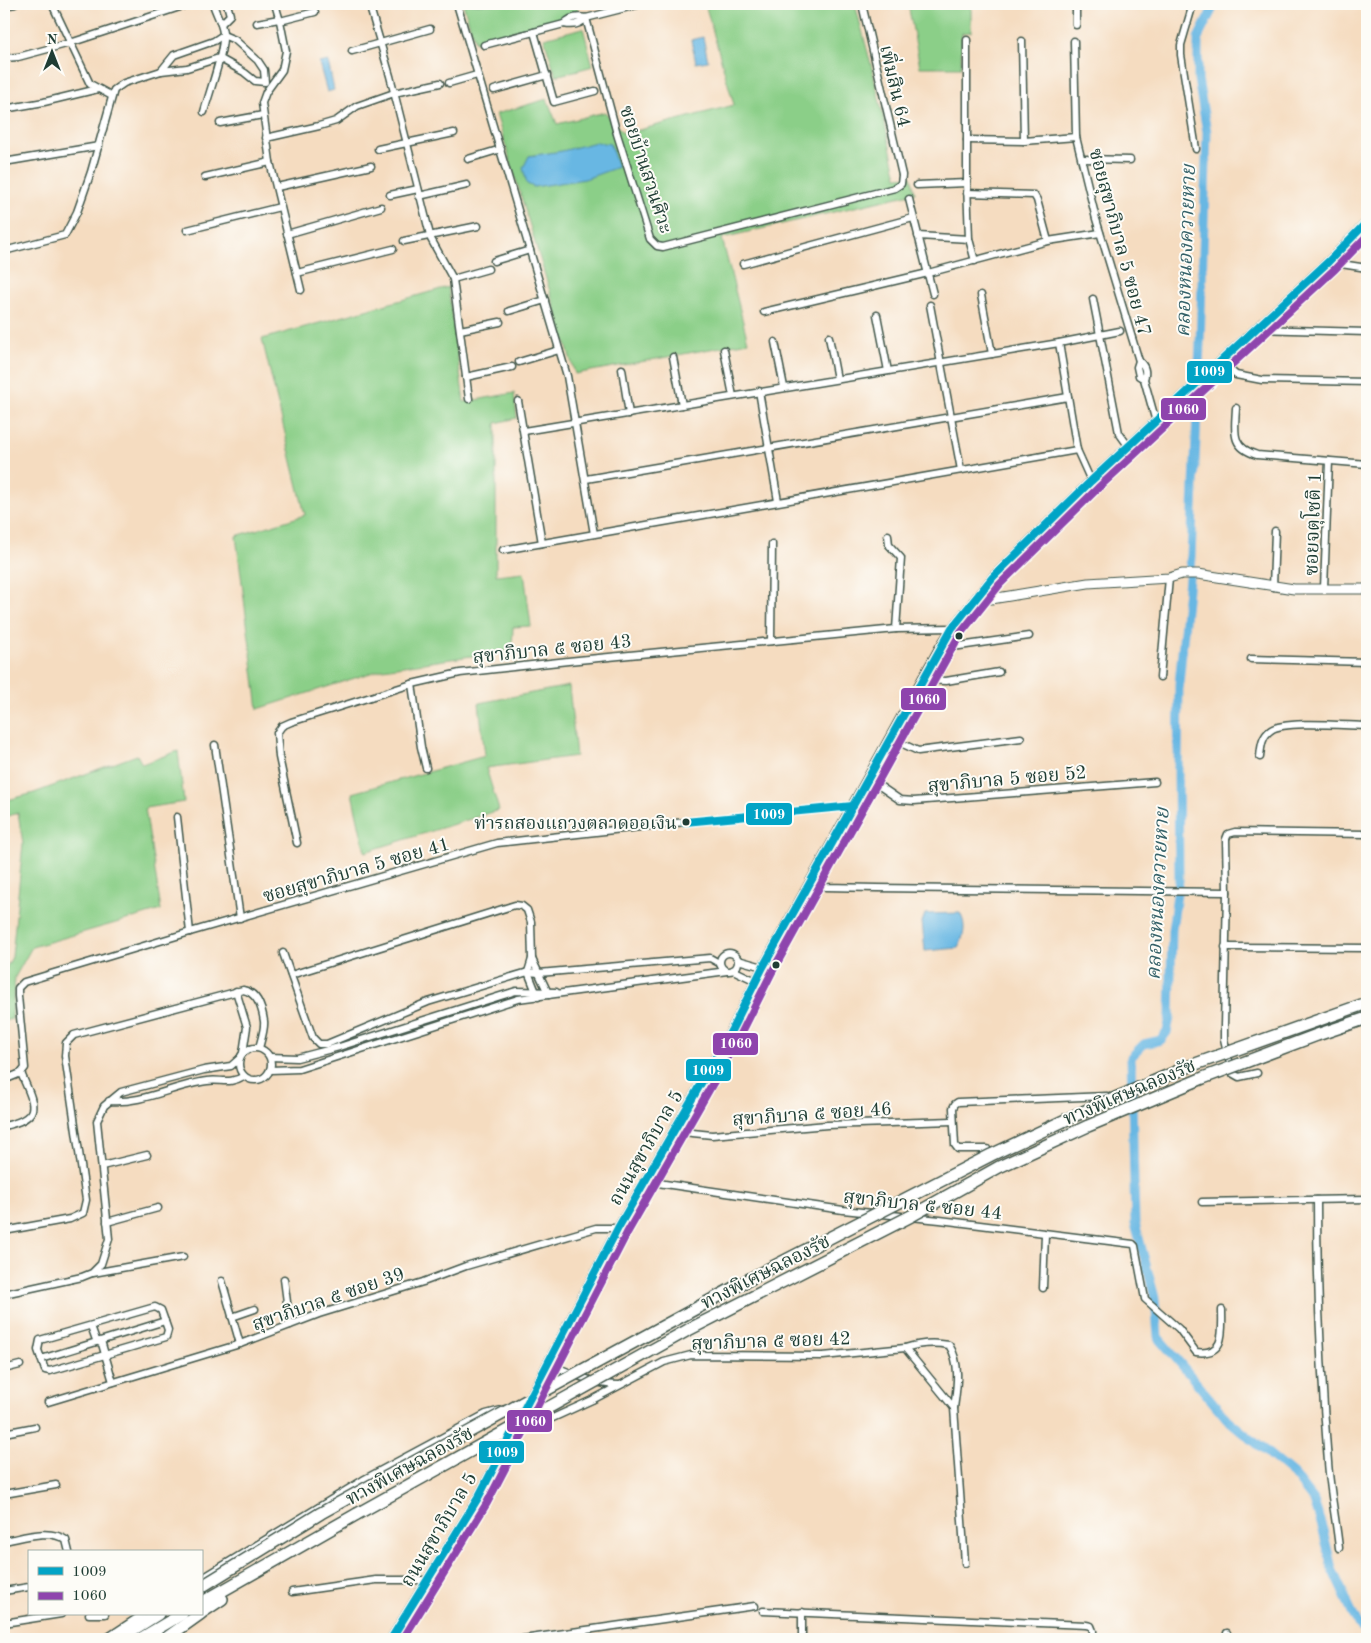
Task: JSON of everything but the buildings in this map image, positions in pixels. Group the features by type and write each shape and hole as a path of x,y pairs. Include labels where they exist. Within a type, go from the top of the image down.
{"highway":[{"name":"ทางพิเศษฉลองรัช","path":"202,1586 321,1513 366,1488 761,1274 991,1155 1076,1115 1190,1066 1367,1003"},
{"name":"ทางพิเศษฉลองรัช","path":"202,1602 401,1488 688,1330 913,1215 999,1167 1088,1126 1203,1078 1367,1018"},
{"path":"202,1613 296,1549"},
{"path":"118,1639 155,1616"},
{"path":"140,1639 179,1616"},
{"path":"165,1639 198,1616"}],"main road":[{"name":"ถนนสุขาภิบาล 5","path":"391,1639 478,1498 618,1228 731,1031 763,968 939,648 952,628 993,577 1091,481 1257,329 1367,222"},
{"path":"973,602 1088,583 1169,578 1182,574 1198,574 1294,589 1367,589"}],"street":[{"path":"4,6 15,4"},
{"path":"52,4 90,84 112,96"},
{"path":"4,58 18,58 70,43 189,4"},
{"path":"204,112 223,35 213,4"},
{"path":"221,24 230,15 227,4"},
{"path":"268,84 282,70 286,51 275,4"},
{"path":"369,4 381,43 430,236 453,279 469,399"},
{"path":"457,4 567,376 594,534"},
{"path":"484,45 564,24 571,26 582,22 586,18 641,4"},
{"name":"เพิ่มสิน 64","path":"862,4 902,174"},
{"path":"1076,4 1076,25"},
{"path":"1193,4 1181,45 1181,55 1196,149"},
{"path":"257,23 315,12"},
{"name":"ซอยบ้านสวนศิวะ","path":"586,18 618,134 650,239 657,246 663,247 895,188 901,184 902,174"},
{"path":"352,50 430,29"},
{"path":"534,32 554,102 595,91"},
{"path":"223,35 234,40 257,60 264,70 268,84 262,103 270,162 301,290"},
{"path":"161,71 174,55 214,41 223,35"},
{"path":"967,40 967,193 969,239 975,261"},
{"path":"1022,41 1024,140"},
{"name":"ซอยสุขาภิบาล 5 ซอย 47","path":"1074,41 1076,137 1100,233 1139,361 1144,366 1146,373 1144,379 1156,422"},
{"path":"4,251 65,235 77,212 99,146 112,96 118,85 161,71 187,68 218,58 244,72 255,81 268,84"},
{"path":"449,83 477,75"},
{"path":"494,90 546,75"},
{"path":"266,138 336,121 357,106 394,93 440,82"},
{"path":"4,109 98,89"},
{"path":"220,123 263,115"},
{"path":"378,149 454,133"},
{"path":"967,140 1024,140 1076,137"},
{"path":"4,162 99,146"},
{"path":"468,160 501,149"},
{"path":"1083,159 1130,160"},
{"path":"205,177 270,162"},
{"path":"277,187 371,166"},
{"path":"916,185 967,183"},
{"path":"390,195 418,193 467,185"},
{"path":"967,193 1034,195 1048,241"},
{"path":"908,199 933,294"},
{"path":"287,234 381,207"},
{"path":"187,230 280,208"},
{"path":"743,264 913,218"},
{"path":"404,241 478,226"},
{"path":"764,312 928,273 1048,241 1100,233"},
{"path":"918,236 969,239"},
{"path":"297,273 393,249"},
{"path":"494,261 530,250"},
{"path":"1328,262 1367,268"},
{"path":"453,279 488,269"},
{"path":"981,295 992,354"},
{"path":"1093,299 1119,433 1130,447"},
{"path":"509,311 545,300"},
{"path":"930,306 961,470"},
{"path":"877,315 888,371"},
{"path":"460,330 500,322"},
{"path":"1257,329 1367,332"},
{"path":"524,430 1059,343 1120,331"},
{"path":"829,337 837,378"},
{"path":"775,342 784,387"},
{"path":"1059,343 1077,450 1091,481"},
{"path":"519,362 560,350"},
{"path":"724,350 733,396"},
{"path":"674,358 682,405"},
{"path":"1221,362 1236,375 1262,380 1367,382"},
{"path":"466,377 512,367"},
{"path":"622,369 629,414"},
{"path":"760,391 778,501"},
{"path":"586,479 1068,397"},
{"path":"518,401 542,543"},
{"path":"1236,408 1236,442 1251,453 1367,464"},
{"path":"503,550 1077,450"},
{"name":"ซอยจตุโชติ 1","path":"1324,588 1329,461"},
{"path":"1273,587 1275,531"},
{"path":"888,535 889,545 901,558 896,629"},
{"path":"771,641 772,544"},
{"path":"1160,677 1169,578"},
{"name":"สุขาภิบาล ๕ ซอย 43","path":"297,843 279,757 277,733 282,726 291,722 412,684 460,673 568,660 896,629 952,628"},
{"path":"939,648 1029,636"},
{"path":"1251,659 1367,662"},
{"path":"922,680 946,681 999,672"},
{"path":"412,684 426,768"},
{"path":"1260,757 1264,737 1278,726 1292,724 1367,726"},
{"path":"890,738 918,750 1021,738"},
{"path":"215,745 240,918"},
{"name":"สุขาภิบาล 5 ซอย 52","path":"868,778 900,800 914,801 1155,782"},
{"name":"ซอยสุขาภิบาล 5 ซอย 41","path":"21,1073 24,1068 18,988 24,982 497,843 853,806"},
{"path":"178,817 190,932"},
{"path":"1256,1074 1240,1077 1232,1073 1224,1039 1227,892 1226,839 1228,834 1235,832 1367,834"},
{"path":"811,881 836,887 1227,892"},
{"path":"291,975 515,906 522,906 528,910 531,922 532,960 528,972 537,995"},
{"path":"1225,947 1367,948"},
{"path":"283,953 313,1038 319,1044 327,1044 428,1002 528,972 540,974 710,958 719,963 722,968 756,981"},
{"path":"719,963 721,957 726,953 732,953 738,960 763,968"},
{"path":"532,960 548,993"},
{"path":"270,1070 299,1069 537,995 574,993 730,971 737,966 738,960"},
{"path":"4,1231 70,1219 82,1213 86,1200 65,1056 66,1043 74,1035 243,990 250,991 256,996 264,1022 259,1048"},
{"path":"92,1273 100,1264 109,1239 97,1121 104,1106 121,1092 204,1070 231,1066 241,1056 250,1049 259,1048 267,1053 271,1061 270,1070 264,1078 251,1080 244,1076 239,1067 241,1056 247,1027 236,991"},
{"path":"270,1057 297,1058 339,1047 516,991 537,995"},
{"path":"204,1070 206,1081"},
{"path":"4,1080 21,1073 33,1102 32,1111 27,1119 4,1126"},
{"path":"109,1101 123,1102 206,1081 234,1081 244,1076"},
{"path":"165,1080 168,1091"},
{"path":"987,1149 958,1148 955,1145 954,1104 958,1102 1107,1096"},
{"name":"สุขาภิบาล ๕ ซอย 46","path":"673,1131 712,1136 827,1125 953,1121"},
{"path":"102,1166 147,1155"},
{"name":"สุขาภิบาล ๕ ซอย 44","path":"644,1181 843,1210 1133,1244 1135,1246 1145,1299 1180,1329 1196,1352 1214,1351 1218,1346 1222,1334 1222,1310"},
{"path":"1202,1202 1367,1199"},
{"path":"1317,1200 1317,1255 1324,1413 1330,1485 1339,1548"},
{"path":"107,1222 158,1208"},
{"name":"สุขาภิบาล ๕ ซอย 39","path":"48,1402 240,1344 290,1325 466,1266 596,1228 618,1228"},
{"path":"1043,1288 1046,1234"},
{"path":"4,1294 82,1277 92,1273 183,1257"},
{"path":"284,1279 290,1325"},
{"path":"222,1281 240,1344"},
{"path":"155,1307 161,1310 168,1330 166,1337 50,1371 45,1370 38,1350 40,1340 90,1326 155,1307"},
{"path":"232,1317 255,1309"},
{"path":"41,1359 165,1321"},
{"path":"90,1326 97,1342 102,1344 112,1382"},
{"name":"สุขาภิบาล ๕ ซอย 42","path":"508,1438 592,1400 664,1362 691,1354 823,1356 905,1348 919,1343 936,1342 949,1345 954,1352 958,1381 954,1408"},
{"path":"905,1348 954,1408 965,1563"},
{"path":"548,1364 585,1378 611,1385 620,1385"},
{"path":"4,1368 20,1365"},
{"path":"202,1578 363,1480 486,1414 510,1408 523,1409"},
{"path":"4,1433 35,1427"},
{"path":"4,1494 56,1485"},
{"path":"4,1541 43,1534 56,1535 66,1540 68,1550"},
{"path":"292,1592 376,1580 427,1580"},
{"path":"4,1591 28,1587"},
{"path":"523,1639 755,1606"},
{"path":"763,1611 1086,1624 1091,1626 1093,1639"},
{"path":"802,1612 802,1639"},
{"path":"4,1623 48,1616"},
{"path":"105,1639 141,1616"},
{"path":"583,1631 583,1639"}],"green space":[{"path":"463,4 576,4 579,13 475,42"},
{"path":"705,4 855,4 897,177 911,176 915,193 722,238 748,342 575,374 496,114 547,99 557,124 605,112 624,134 734,105","holes":["611,145 617,167 529,156"]},
{"path":"908,4 971,4 971,32 962,33 961,67 920,67"},
{"path":"583,28 593,66 556,76 544,38"},
{"path":"448,287 464,402 514,393 517,418 496,423 496,575 524,572 531,626 513,627 512,650 383,669 258,709 236,536 305,515 262,339"},
{"path":"569,686 576,756 486,768 499,810 365,852 352,793 485,756 479,703"},
{"path":"178,751 184,802 145,808 161,910 32,947 15,977 12,1019 4,1021 4,972 12,957 23,843 18,813 4,817 4,801 34,793 137,755 142,764"}],"water":[{"path":"703,37 708,61 696,63 691,40"},
{"path":"328,61 334,90 327,92 319,63"},
{"path":"596,142 610,144 618,167 585,179 534,187 527,184 523,168 529,156 562,151"},
{"path":"960,913 964,931 958,948 925,951 922,922 925,914"}],"waterway":[{"name":"คลองหนองควายหาย","path":"1215,4 1198,38 1198,79 1207,132 1191,557 1179,684 1179,880 1172,930 1170,1017 1167,1032 1161,1040 1144,1044 1131,1057 1135,1223 1155,1298 1158,1337 1227,1419 1293,1474 1314,1501 1332,1569 1358,1625 1367,1633"}],"transit line":[{"name":"1009","path":"391,1639 478,1498 618,1228 731,1031 763,967 952,628 993,577 1091,481 1328,262 1367,222"},
{"name":"1060","path":"403,1639 487,1503 627,1233 740,1036 772,972 960,634 1000,584 1098,488 1335,269 1367,236"},
{"name":"1009","path":"685,822 853,806"}],"place":[{"name":"ท่ารถสองแถวงตลาดออเงิน","path":"686,822"}]}
